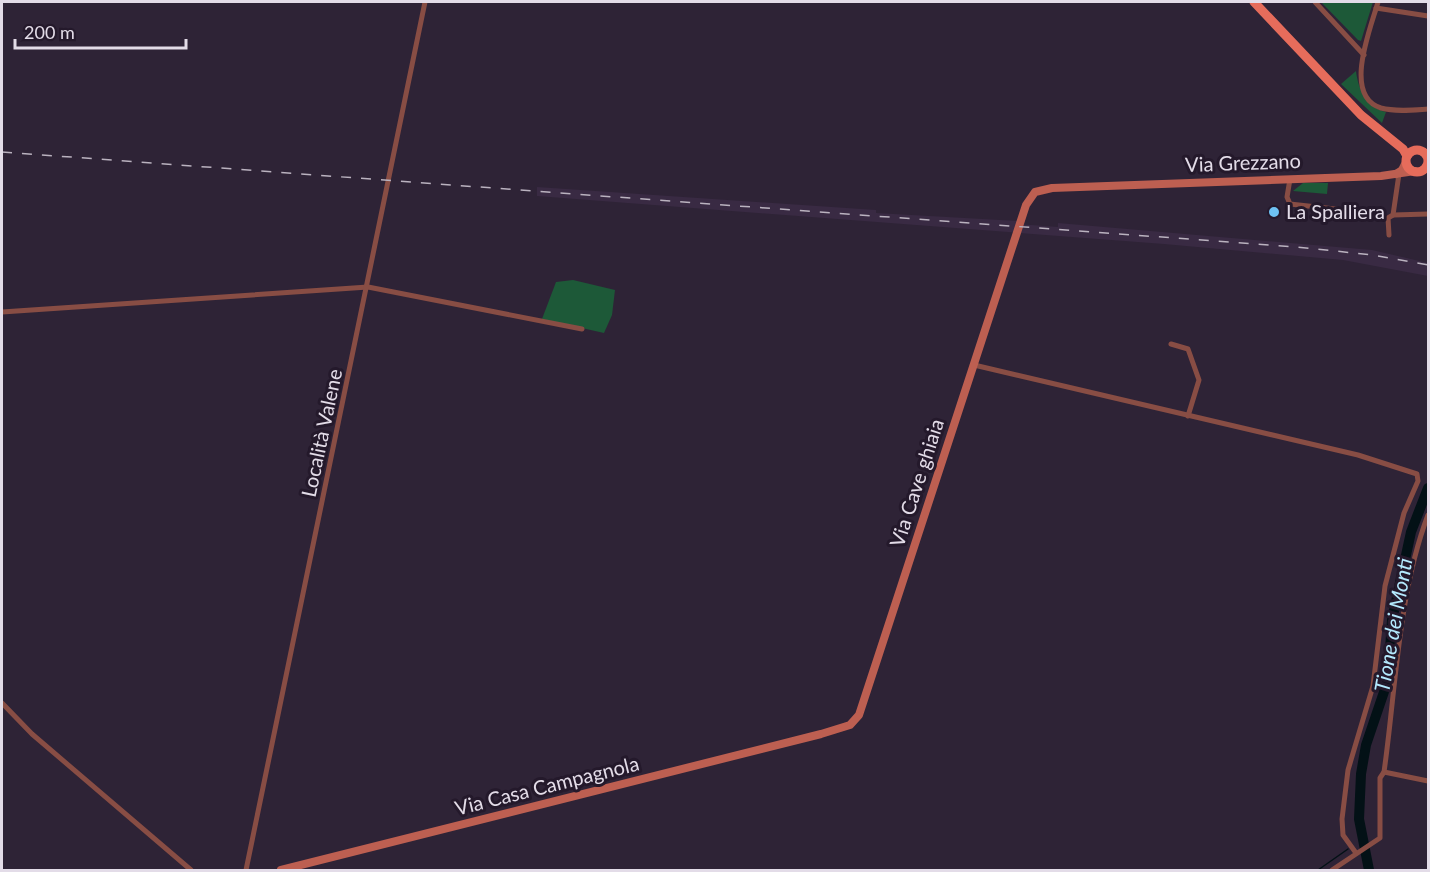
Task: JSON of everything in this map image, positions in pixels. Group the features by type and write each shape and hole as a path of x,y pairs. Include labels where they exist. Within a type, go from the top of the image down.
{"main road":[{"path":"1254,2 1360,115 1422,171 1427,166 1428,158 1377,128"},
{"path":"1407,159 1417,150"}],"street":[{"name":"Località Valene","path":"246,870 425,2"},
{"path":"1316,2 1364,55"},
{"path":"1378,2 1364,55 1360,81 1365,95 1378,107 1393,110 1428,110"},
{"path":"1376,8 1428,16"},
{"path":"1393,215 1396,175 1402,170 1407,159"},
{"name":"Via Grezzano","path":"1021,220 1026,205 1035,192 1043,189 1396,175 1422,171"},
{"path":"1290,179 1287,197 1290,204 1344,210"},
{"path":"1389,235 1388,218 1393,215 1428,213"},
{"name":"Via Cave ghiaia","path":"821,734 849,725 859,715 1021,220"},
{"path":"2,312 368,287 582,329"},
{"path":"1171,344 1188,349 1199,380 1188,416"},
{"path":"974,365 1358,455 1418,474 1418,481 1404,513 1385,586 1373,686 1348,770 1341,819 1343,835 1356,853"},
{"path":"1332,870 1380,837 1380,778 1384,772 1403,618 1421,534 1428,515"},
{"path":"2,703 32,734 191,870"},
{"name":"Via Casa Campagnola","path":"281,870 821,734"},
{"path":"1384,772 1428,781"}],"shaded area":[{"path":"537,187 876,210 876,213 1018,221 1017,224 1058,227 1058,223 1372,250 1428,263 1428,276 1343,260 537,196"}],"green space":[{"path":"1321,2 1373,2 1361,41 1358,40"},
{"path":"1356,71 1365,97 1379,110 1386,112 1382,123 1341,84"},
{"path":"1303,183 1328,183 1327,194 1293,191"},
{"path":"573,280 615,290 612,315 604,333 542,319 556,282"}],"waterway":[{"name":"Tione dei Monti","path":"1369,870 1359,819 1361,774 1366,745 1388,680 1392,620 1411,532 1428,488"},
{"path":"1318,870 1348,849"}],"railway":[{"path":"2,152 1297,247 1373,255 1428,265"}],"place":[{"name":"La Spalliera","path":"1274,212"}]}
